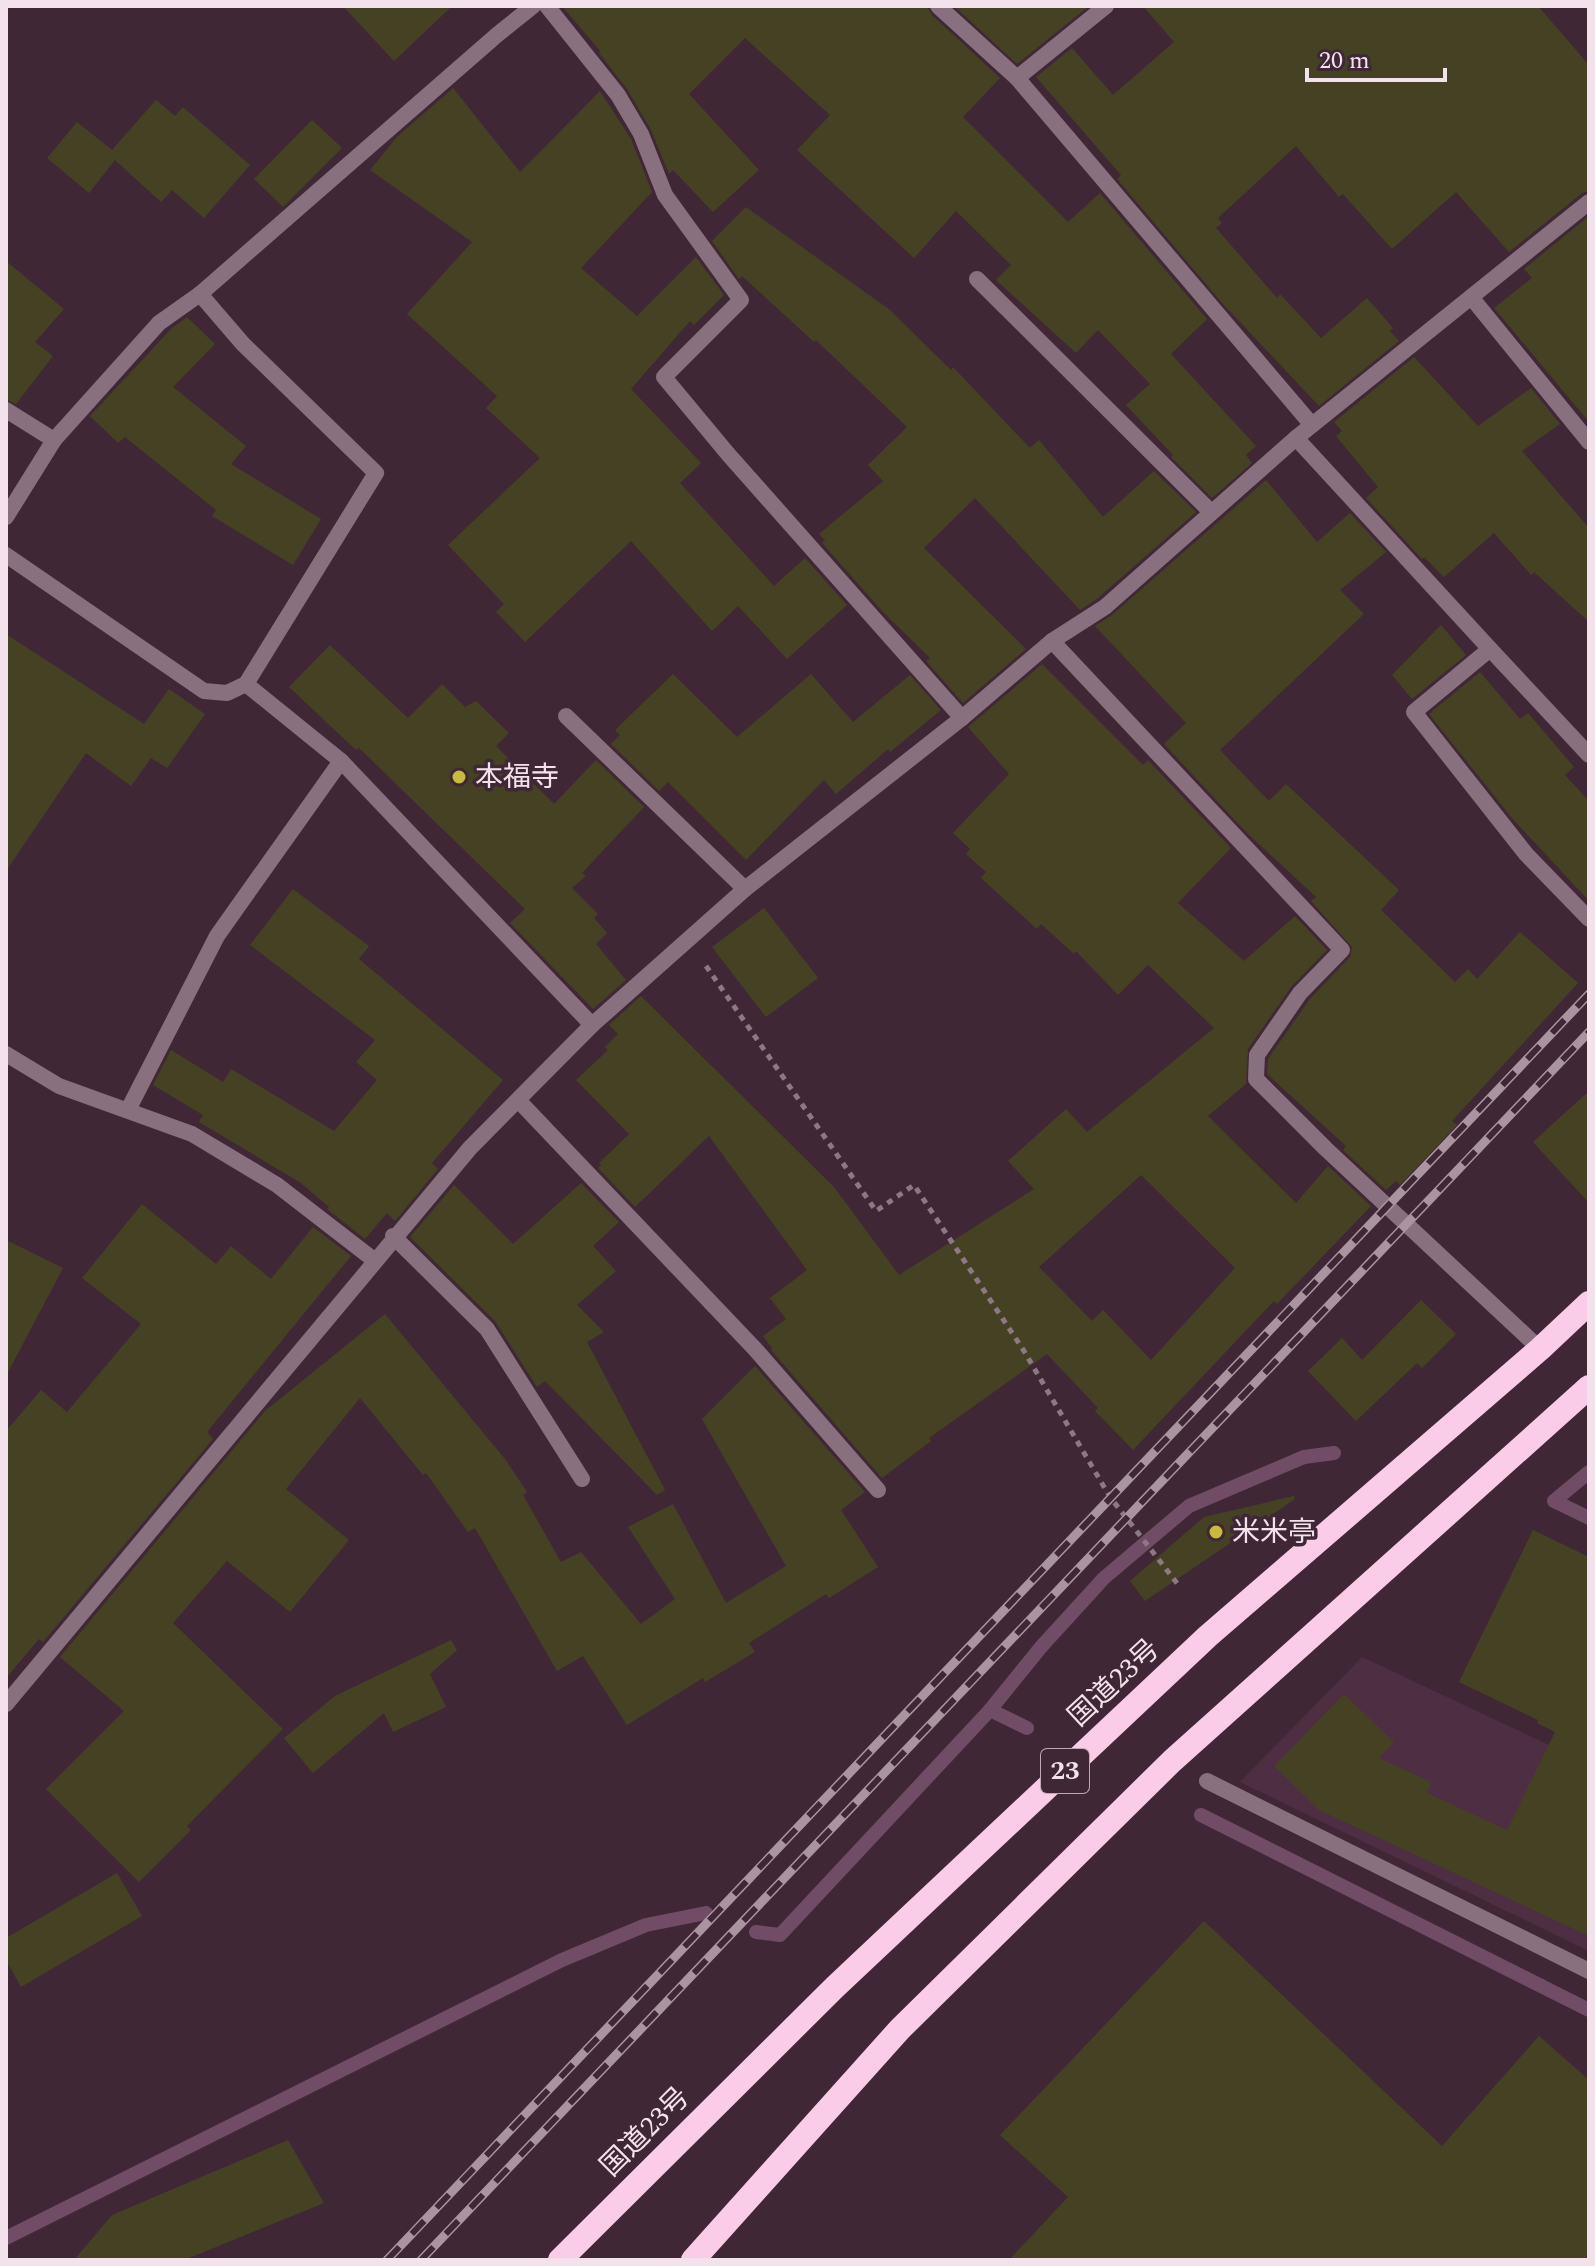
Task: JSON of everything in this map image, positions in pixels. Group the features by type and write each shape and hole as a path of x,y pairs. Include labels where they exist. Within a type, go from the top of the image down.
{"highway":[{"name":"国道23号","path":"561,2255 835,1987 1208,1636 1589,1303"},
{"name":"23","path":"693,2260 900,2029 1172,1761 1589,1387"}],"street":[{"path":"547,6 618,95 641,134 665,195 741,300 664,377 728,454 962,718"},
{"path":"938,6 1017,78 1312,425"},
{"path":"1017,78 1106,6"},
{"path":"6,517 54,440 159,323 200,294 523,9"},
{"path":"6,1704 393,1236 470,1148 592,1025 745,889 962,718 1052,641 1105,607 1296,438 1589,202"},
{"path":"977,279 1211,512"},
{"path":"6,555 204,691 227,693 246,684 376,473 243,344 200,294"},
{"path":"1471,297 1589,442"},
{"path":"6,410 54,440"},
{"path":"1296,438 1589,755"},
{"path":"1052,641 1342,950 1300,993 1257,1055 1256,1079 1326,1149 1540,1349"},
{"path":"1490,649 1414,712 1526,854 1589,919"},
{"path":"246,684 341,761 592,1025"},
{"path":"566,716 745,889"},
{"path":"128,1110 217,936 341,761"},
{"path":"6,1054 59,1086 192,1134 277,1185 374,1260"},
{"path":"518,1100 755,1349 878,1490"},
{"path":"393,1236 487,1329 582,1479"},
{"path":"1207,1781 1589,1971"}],"path":[{"path":"687,939 876,1211 914,1185 1024,1351 1110,1497 1180,1587"}],"shaded area":[{"path":"1362,1657 1589,1764 1589,1951 1240,1782"}],"building":[{"path":"343,6 452,6 394,61"},
{"path":"562,6 927,6 931,14 1000,78 963,117 1068,222 1100,193 1207,319 1171,354 1256,446 1246,455 1252,463 1212,498 1126,405 1150,384 1098,330 1076,353 996,280 1011,265 956,211 914,258 797,150 830,115 745,38 689,94 759,170 713,212 673,170 669,174 651,130 627,89"},
{"path":"954,6 1089,6 1017,64"},
{"path":"1143,6 1538,6 1589,65 1589,191 1582,193 1509,252 1456,192 1392,249 1343,194 1339,197 1296,146 1218,218 1222,223 1216,228 1277,298 1280,294 1321,338 1367,298 1393,328 1390,331 1399,341 1319,406 1223,304 1117,179 1121,175 1036,77 1072,48 1113,95 1174,42"},
{"path":"453,88 520,172 600,91 631,139 652,192 581,268 637,316 696,257 724,295 694,325 690,321 631,389 701,463 680,483 774,586 805,558 847,605 787,659 738,606 712,631 631,541 525,642 496,612 504,604 448,545 540,458 486,408 497,396 407,314 472,242 370,170 398,136"},
{"path":"156,100 175,116 183,107 250,165 204,218 172,190 161,202 115,160 89,193 47,158 77,122 112,150"},
{"path":"312,120 342,148 283,207 254,179"},
{"path":"746,207 890,310 951,370 953,367 1030,448 1039,440 1103,517 1154,471 1196,512 1098,598 1080,610 975,498 924,548 1026,649 963,703 926,661 930,658 883,612 822,543 825,540 819,534 883,481 868,465 907,427 816,340 814,342 742,276 739,279 712,241"},
{"path":"1589,216 1589,422 1494,308 1532,278 1524,269"},
{"path":"6,261 64,309 35,342 53,356 16,404 6,399"},
{"path":"187,317 215,344 173,387 246,446 231,464 321,519 293,565 212,516 216,510 125,437 118,443 90,416 172,328"},
{"path":"1414,357 1478,426 1531,388 1560,424 1522,451 1589,528 1589,622 1534,572 1531,575 1494,533 1444,577 1424,557 1422,559 1366,498 1378,487 1336,436 1342,431 1334,422"},
{"path":"1266,480 1317,542 1350,513 1386,552 1340,590 1364,614 1220,750 1269,801 1286,784 1399,890 1381,910 1455,982 1468,969 1477,979 1520,932 1578,983 1452,1121 1457,1125 1400,1185 1396,1181 1386,1190 1343,1150 1346,1146 1267,1074 1268,1059 1309,1000 1350,957 1352,947 1311,901 1316,897 1246,832 1164,744 1186,723 1095,626 1112,615"},
{"path":"1441,625 1466,655 1412,699 1392,675"},
{"path":"6,634 144,724 169,689 205,714 167,768 151,758 131,786 86,753 6,871"},
{"path":"330,645 408,718 442,684 465,707 476,701 509,733 496,746 554,804 596,760 644,807 582,873 586,876 572,888 598,914 594,918 607,933 596,944 626,980 593,1009 510,923 525,909 359,748 356,750 289,687"},
{"path":"1042,664 1143,765 1148,760 1231,848 1178,903 1244,961 1295,916 1327,950 1291,987 1248,1049 1246,1084 1208,1116 1296,1203 1328,1166 1371,1206 1277,1304 1274,1301 1133,1450 1047,1354 929,1438 931,1441 882,1478 771,1350 763,1336 786,1319 770,1298 807,1270 709,1136 635,1207 598,1168 599,1163 629,1134 576,1080 608,1050 605,1047 618,1034 609,1025 641,996 834,1187 899,1275 1034,1189 1008,1161 1066,1109 1087,1132 1214,1028 1148,965 1118,995 1076,951 1074,954 1041,924 1037,929 981,878 986,872 966,854 970,849 953,833 1009,774 968,727","holes":["1141,1175 1235,1268 1151,1360 1103,1310 1092,1321 1039,1267"]},
{"path":"1480,672 1520,719 1528,713 1574,767 1565,775 1589,801 1589,901 1511,817 1429,714"},
{"path":"673,674 737,737 811,674 853,722 910,675 941,710 890,752 888,749 836,794 824,780 746,860 668,782 659,791 611,744 620,735 615,730"},
{"path":"293,889 369,946 359,959 503,1080 432,1163 438,1169 395,1221 387,1213 365,1239 327,1209 329,1207 301,1183 199,1122 203,1115 153,1085 171,1050 223,1082 231,1069 334,1131 377,1080 356,1062 375,1040 250,945"},
{"path":"764,908 818,978 766,1017 712,947"},
{"path":"1589,1091 1589,1203 1533,1142"},
{"path":"581,1183 619,1222 593,1246 616,1271 577,1305 604,1332 587,1342 665,1490 657,1495 545,1381 537,1387 495,1321 410,1237 454,1185 513,1244"},
{"path":"142,1204 216,1264 231,1246 271,1279 313,1227 351,1256 207,1432 213,1439 43,1642 39,1639 6,1678 6,1431 41,1390 67,1412 141,1324 82,1278"},
{"path":"6,1240 63,1268 6,1376"},
{"path":"1421,1300 1456,1334 1422,1368 1417,1363 1356,1421 1308,1371 1342,1338 1362,1360"},
{"path":"385,1314 505,1459 527,1492 523,1495 561,1562 581,1552 641,1624 675,1599 628,1527 673,1504 726,1603 786,1566 702,1419 755,1366 865,1492 841,1510 878,1567 829,1598 826,1594 749,1643 755,1652 705,1682 703,1678 627,1725 583,1656 557,1671 475,1528 468,1532 426,1473 423,1475 360,1398 286,1489 349,1540 290,1612 227,1561 173,1623 283,1729 187,1826 191,1830 139,1882 46,1789 124,1711 60,1657 265,1411"},
{"path":"1294,1496 1295,1499 1145,1601 1130,1581 1204,1517"},
{"path":"1533,1530 1589,1557 1589,1936 1319,1810 1274,1766 1344,1694 1394,1742 1379,1758 1431,1782 1427,1793 1507,1830 1555,1732 1537,1723 1538,1720 1459,1682"},
{"path":"451,1640 457,1650 430,1674 446,1707 393,1732 384,1713 313,1773 284,1738 335,1696"},
{"path":"117,1873 142,1916 21,1987 6,1960 6,1938"},
{"path":"1204,1921 1442,2146 1539,2036 1589,2080 1589,2260 1009,2260 1068,2197 1000,2135"},
{"path":"288,2140 324,2203 184,2260 74,2260 112,2215"}],"waterway":[{"path":"990,1710 1041,1647 1104,1578 1189,1506 1304,1457 1334,1453"},
{"path":"1589,1472 1554,1501 1589,1518"},
{"path":"756,1932 780,1935 990,1710 1027,1728"},
{"path":"1201,1815 1589,2010"},
{"path":"6,2238 562,1960 646,1925 706,1913"}],"railway":[{"path":"387,2260 1589,994"},
{"path":"421,2260 1589,1032"}],"place":[{"name":"本福寺","path":"459,777"},
{"name":"米米亭","path":"1216,1532"}]}
